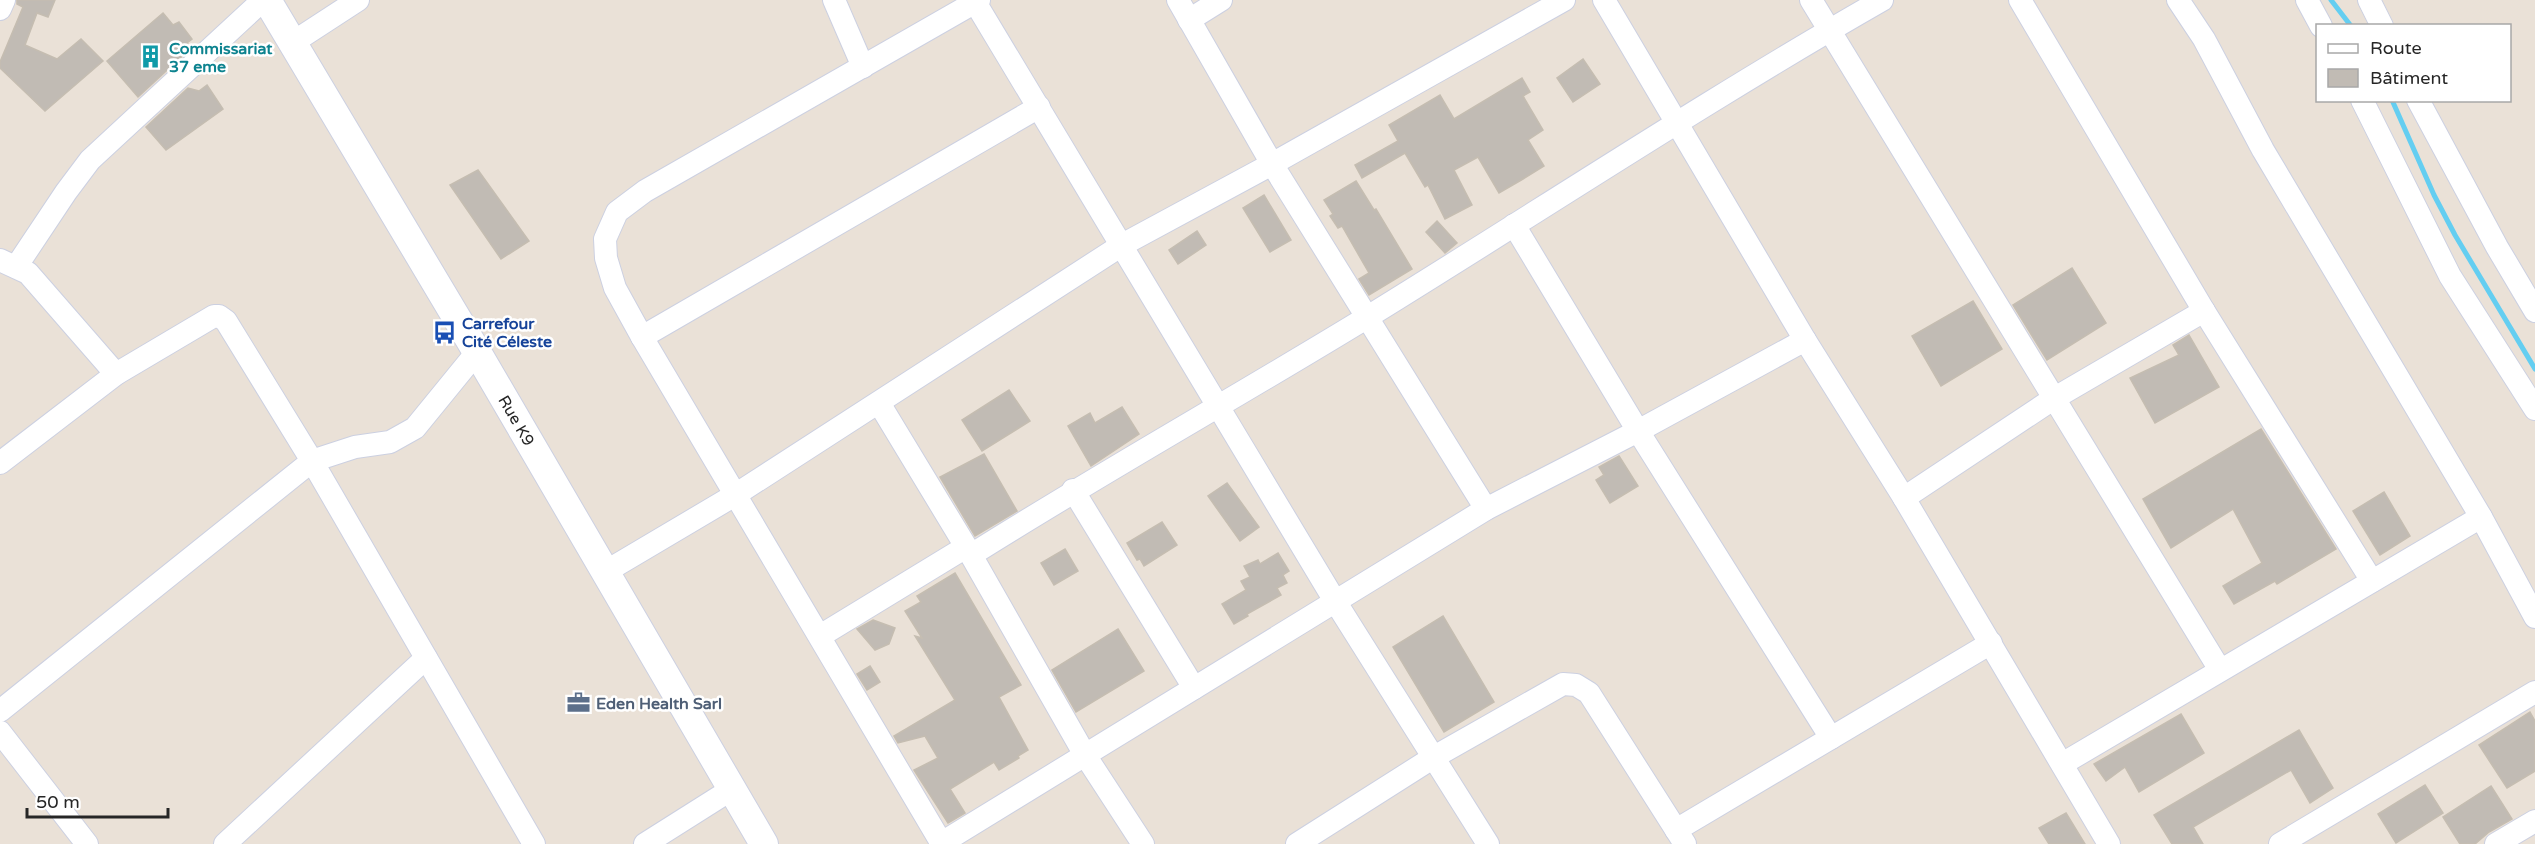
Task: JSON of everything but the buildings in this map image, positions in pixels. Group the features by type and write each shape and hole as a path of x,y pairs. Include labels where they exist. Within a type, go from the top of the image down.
{"street":[{"path":"0,9 4,0"},
{"path":"116,374 40,285 28,273 8,263 90,160 265,0"},
{"name":"Rue K9","path":"265,0 477,352 764,844"},
{"path":"292,43 358,0"},
{"path":"834,0 863,67"},
{"path":"1178,0 1272,164 1486,509"},
{"path":"1189,20 1221,0"},
{"path":"605,572 735,495 879,404 1122,245 1272,164 1564,0"},
{"path":"1604,0 1679,123 1805,340 1904,498 2109,844"},
{"path":"1811,0 2220,670"},
{"path":"820,636 1219,407 1829,30 1882,0"},
{"path":"2020,0 2204,311 2372,581"},
{"path":"2178,0 2204,39 2263,150 2481,517 2535,617"},
{"path":"2307,0 2319,24"},
{"path":"2369,0 2381,24"},
{"path":"1488,844 1335,601 977,1 645,191 617,212 605,239 606,258 615,288 941,844 1335,601 1486,509 1638,431 1805,340"},
{"path":"2362,102 2450,276 2535,409"},
{"path":"2419,102 2497,248 2535,310"},
{"path":"642,337 1039,107"},
{"path":"1515,225 1638,431 1831,738"},
{"path":"1904,498 2053,399 2204,311"},
{"path":"0,463 116,374 214,316 219,316 226,321 312,461 534,844"},
{"path":"0,711 312,461 355,447 390,442 416,428 477,352"},
{"path":"879,404 968,551 1085,755 1143,844"},
{"path":"1073,490 1194,688"},
{"path":"2062,764 2481,517"},
{"path":"1297,844 1434,757 1563,684 1576,685 1589,693 1681,837 1831,738 1991,643"},
{"path":"225,844 426,658"},
{"path":"2280,844 2535,692"},
{"path":"0,732 87,844"},
{"path":"645,844 732,789"},
{"path":"2496,844 2535,821"}],"waterway":[{"path":"2331,0 2349,24"},
{"path":"2393,102 2434,195 2455,235 2535,369"}],"place":[{"name":"Commissariat 37 eme","path":"151,57"},
{"name":"Carrefour Cité Céleste","path":"444,332"},
{"name":"Eden Health Sarl","path":"578,703"}]}
